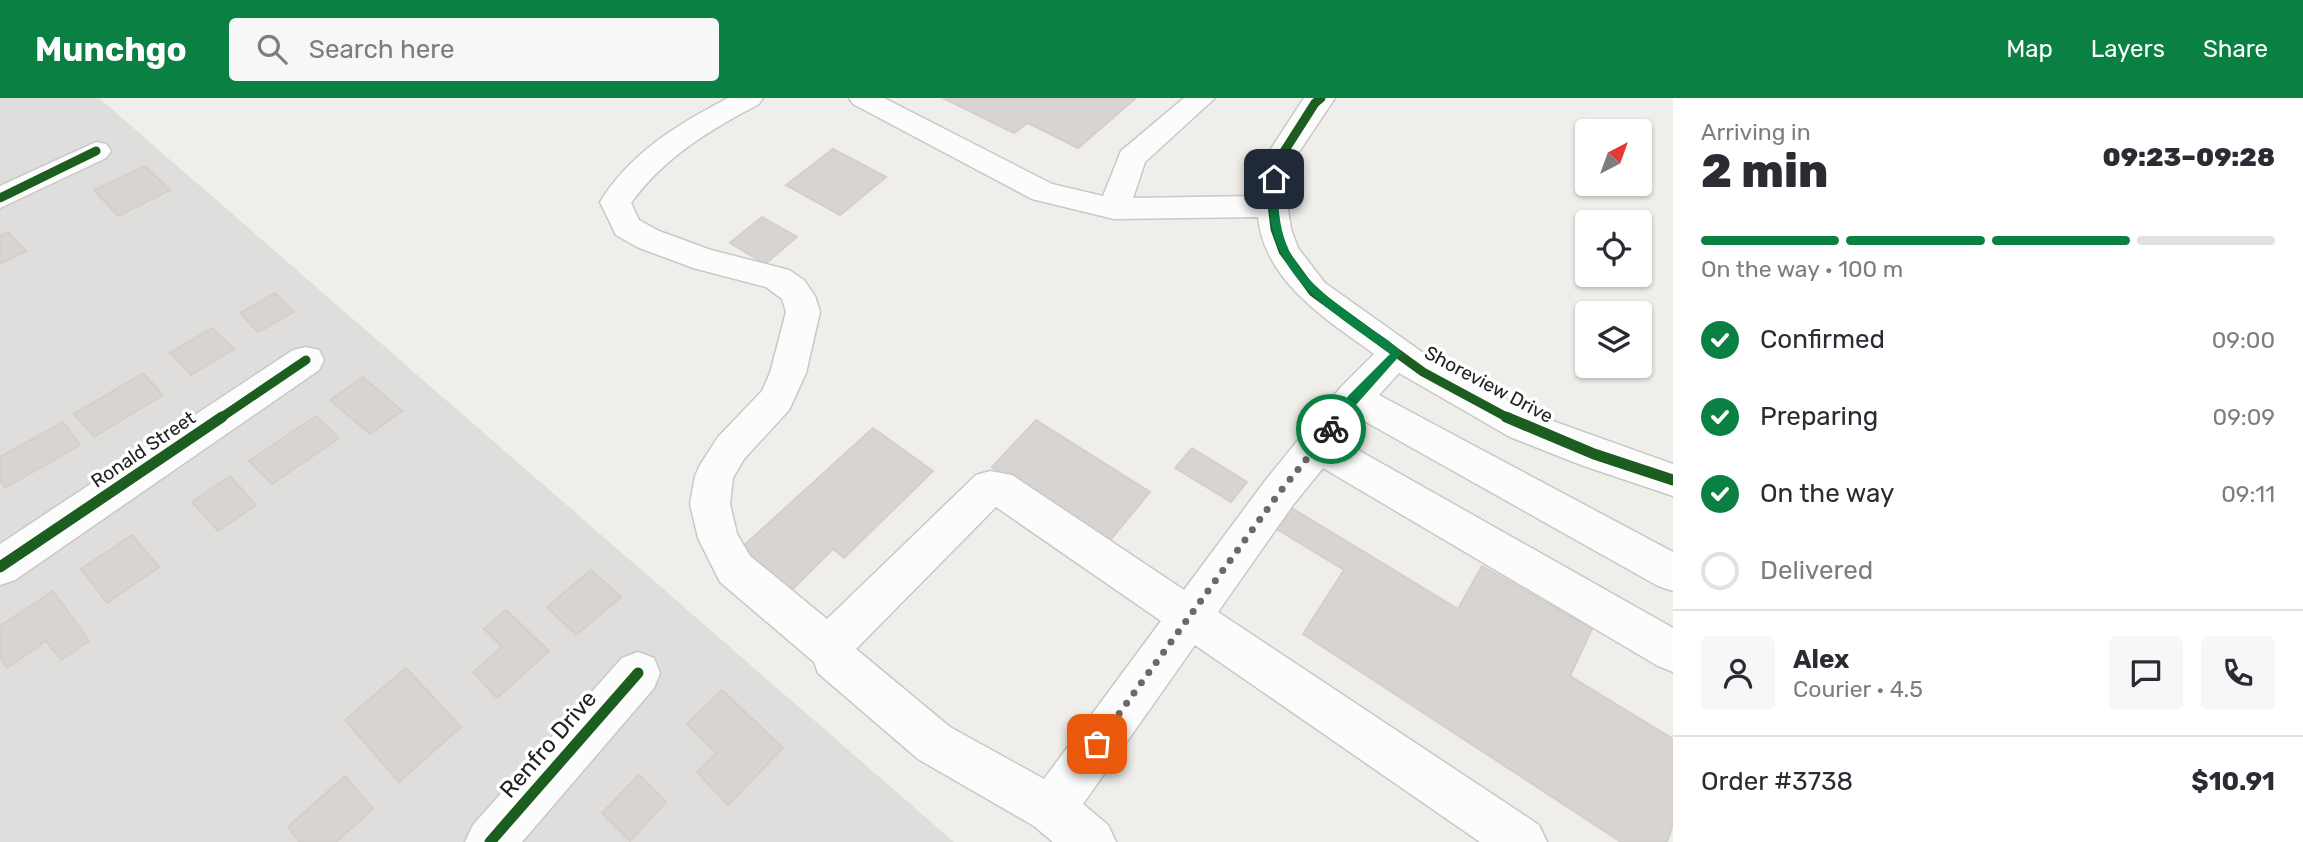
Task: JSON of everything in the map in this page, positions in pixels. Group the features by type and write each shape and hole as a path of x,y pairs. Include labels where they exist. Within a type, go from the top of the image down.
{"street":[{"path":"749,98 667,146 633,176 615,202 626,227 648,239 704,260 777,278 792,288 803,312 788,373 776,400 731,448 714,476 710,504 718,538 736,569 832,650"},
{"path":"863,98 1043,192 1114,209 1272,206"},
{"path":"1114,209 1131,158 1200,98"},
{"name":"Shoreview Drive","path":"1321,98 1315,103 1278,161 1271,197 1275,229 1283,251 1313,292 1423,372 1523,426 1594,454 1673,480"},
{"path":"0,198 96,151"},
{"path":"1051,809 1279,493 1353,398 1396,353"},
{"name":"Ronald Street","path":"0,567 306,360"},
{"path":"1353,398 1673,573"},
{"path":"1318,446 1673,651"},
{"path":"1091,842 1051,809 934,743 835,658 832,650 832,644 990,487 998,487 1190,615 1507,837"},
{"name":"Renfro Drive","path":"490,842 638,673"}],"shaded area":[{"path":"0,98 99,98 954,842 0,842"}],"building":[{"path":"943,98 1136,98 1078,148 1028,123 1014,133"},
{"path":"833,149 886,177 840,215 786,185"},
{"path":"145,166 170,190 118,216 94,190"},
{"path":"762,217 797,237 765,264 730,243"},
{"path":"8,232 26,251 0,264 0,236"},
{"path":"275,293 294,312 258,332 240,313"},
{"path":"212,328 234,349 191,375 170,353"},
{"path":"143,373 163,395 94,437 74,414"},
{"path":"363,377 402,411 370,434 330,400"},
{"path":"316,416 339,438 272,484 249,461"},
{"path":"1036,420 1150,492 1107,544 992,467"},
{"path":"63,422 80,445 5,488 0,480 0,457"},
{"path":"873,428 933,471 844,558 833,549 790,592 739,550"},
{"path":"1192,448 1247,482 1231,502 1175,468"},
{"path":"230,476 256,505 218,531 192,502"},
{"path":"1290,507 1458,609 1482,566 1592,629 1570,676 1673,739 1673,825 1667,842 1621,842 1303,634 1344,570 1275,528"},
{"path":"132,535 159,567 107,603 81,569"},
{"path":"591,570 621,597 576,635 547,607"},
{"path":"53,591 89,641 61,660 46,641 7,668 0,657 0,626"},
{"path":"506,610 549,651 497,698 473,672 502,647 484,629"},
{"path":"406,668 461,727 399,782 345,720"},
{"path":"722,690 783,748 728,805 697,772 716,753 687,724"},
{"path":"639,775 666,802 630,841 602,813"},
{"path":"345,776 373,809 336,842 299,842 288,827"}],"cycle path":[{"path":"1321,98 1315,103 1278,161 1271,197 1275,229 1283,251 1313,292 1423,372 1523,426 1594,454 1673,480"},
{"path":"0,198 96,151"},
{"path":"0,567 306,360"},
{"path":"490,842 638,673"}],"way so far":[{"path":"1097,744 1279,493 1331,429"}],"route":[{"path":"1274,179 1272,206 1275,229 1283,251 1313,292 1396,353 1353,398 1331,429"}]}
